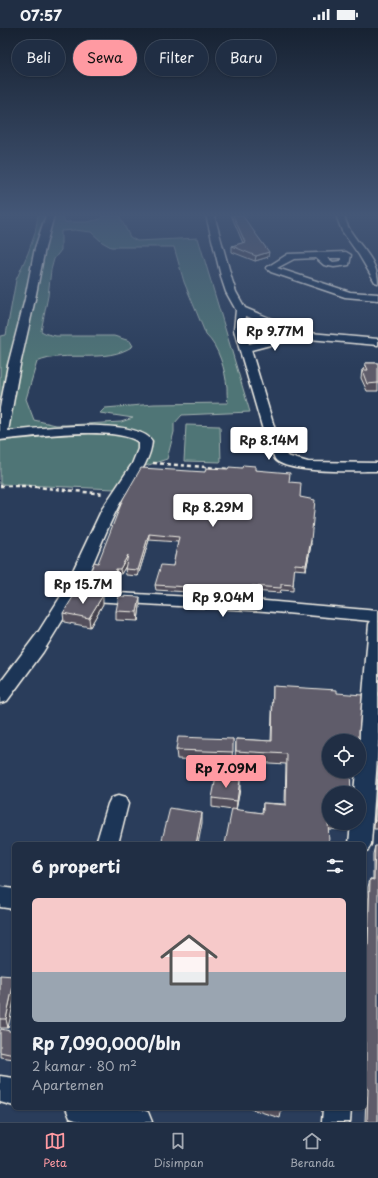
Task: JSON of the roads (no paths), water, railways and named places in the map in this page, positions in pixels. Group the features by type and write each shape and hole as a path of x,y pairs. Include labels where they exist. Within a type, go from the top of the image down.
{"street":[{"path":"0,696 28,659 69,595 116,496 140,462 145,446 143,437 134,434 96,430 0,436 14,365 36,266"},
{"path":"224,266 229,286 241,310 239,330 269,430 282,459 292,463 308,466 378,466"},
{"path":"274,266 271,268 274,270 349,295 378,297"},
{"path":"370,266 378,280"},
{"path":"241,310 300,334 322,338 378,342"},
{"path":"245,348 300,334"},
{"path":"69,595 258,606 378,616"},
{"path":"360,842 378,624"},
{"path":"108,842 118,804"},
{"path":"0,897 12,899"},
{"path":"0,1089 12,1092"},
{"path":"88,1110 138,1122"},
{"path":"336,1122 337,1110"}]}
